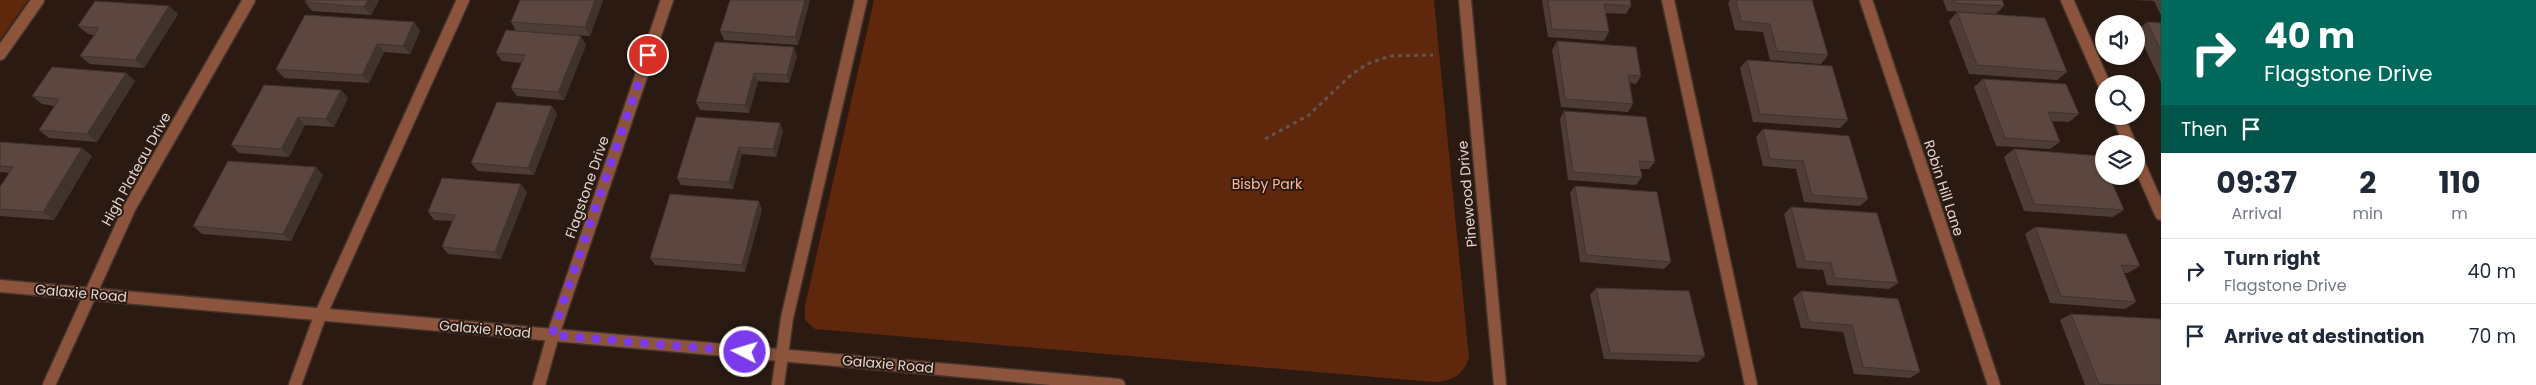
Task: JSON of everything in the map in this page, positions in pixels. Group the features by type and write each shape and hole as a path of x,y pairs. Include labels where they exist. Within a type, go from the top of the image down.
{"street":[{"path":"0,54 38,0"},
{"name":"High Plateau Drive","path":"49,385 130,207 249,0"},
{"path":"295,385 320,316 463,0"},
{"name":"Flagstone Drive","path":"539,385 552,335 667,0"},
{"path":"778,385 784,356 787,318 861,0"},
{"name":"Pinewood Drive","path":"1465,0 1500,385"},
{"path":"1668,0 1751,385"},
{"name":"Robin Hill Lane","path":"1866,0 1994,385"},
{"path":"2067,0 2100,75"},
{"path":"2145,178 2161,214"},
{"name":"Galaxie Road","path":"0,286 1048,381 1118,385"}],"path":[{"path":"1265,139 1288,128 1313,112 1355,71 1376,60 1398,55 1434,55"}],"green space":[{"path":"0,0 28,0 0,40"},
{"name":"Bisby Park","path":"874,0 1434,0 1469,358 1463,369 1451,379 1433,382 815,329 805,320 805,306"}],"building":[{"path":"306,0 368,0 364,7 305,2"},
{"path":"520,0 595,0 585,27 511,22"},
{"path":"730,0 805,0 795,37 720,31"},
{"path":"1548,0 1630,0 1631,6 1604,4 1609,32 1552,29"},
{"path":"1736,0 1812,0 1828,55 1777,51 1770,24 1741,21"},
{"path":"1954,0 2002,0 2004,6 1955,3"},
{"path":"95,1 169,6 135,60 80,56 99,28 78,26"},
{"path":"1957,12 2045,18 2067,72 1977,65"},
{"path":"305,15 414,22 403,46 377,44 362,75 276,69"},
{"path":"2147,22 2161,23 2161,51"},
{"path":"506,30 581,36 558,92 511,88 525,55 496,53"},
{"path":"1557,41 1636,47 1641,76 1628,75 1633,104 1565,99"},
{"path":"715,42 794,47 787,75 754,73 745,105 696,102"},
{"path":"1747,60 1832,66 1848,120 1760,114"},
{"path":"52,67 126,73 87,134 39,130 59,99 32,96"},
{"path":"1983,79 2066,84 2079,114 2048,112 2060,142 2005,138"},
{"path":"264,85 341,90 326,119 298,117 281,149 231,145"},
{"path":"497,102 552,106 528,168 471,163"},
{"path":"1564,111 1646,117 1655,162 1639,161 1642,177 1573,172"},
{"path":"696,117 780,123 773,149 739,147 729,182 677,178"},
{"path":"1763,129 1849,136 1868,199 1812,195 1803,161 1770,159"},
{"path":"0,142 82,148 43,212 0,209 0,187 13,167 0,166"},
{"path":"2014,149 2095,156 2095,185 2113,185 2124,210 2034,204"},
{"path":"228,161 316,167 283,234 193,226"},
{"path":"442,178 521,184 495,252 442,247 455,215 428,212"},
{"path":"1575,186 1657,192 1671,262 1586,255"},
{"path":"670,194 759,201 742,265 650,258"},
{"path":"1791,207 1877,213 1898,283 1835,278 1831,263 1805,261"},
{"path":"2035,227 2126,234 2140,266 2121,265 2136,302 2061,296"},
{"path":"1596,288 1689,291 1705,356 1610,353"},
{"path":"1801,291 1898,299 1920,372 1863,367 1852,325 1809,322"},
{"path":"2071,314 2161,319 2161,385 2099,384"}],"route":[{"path":"648,55 552,335 745,352"}]}
